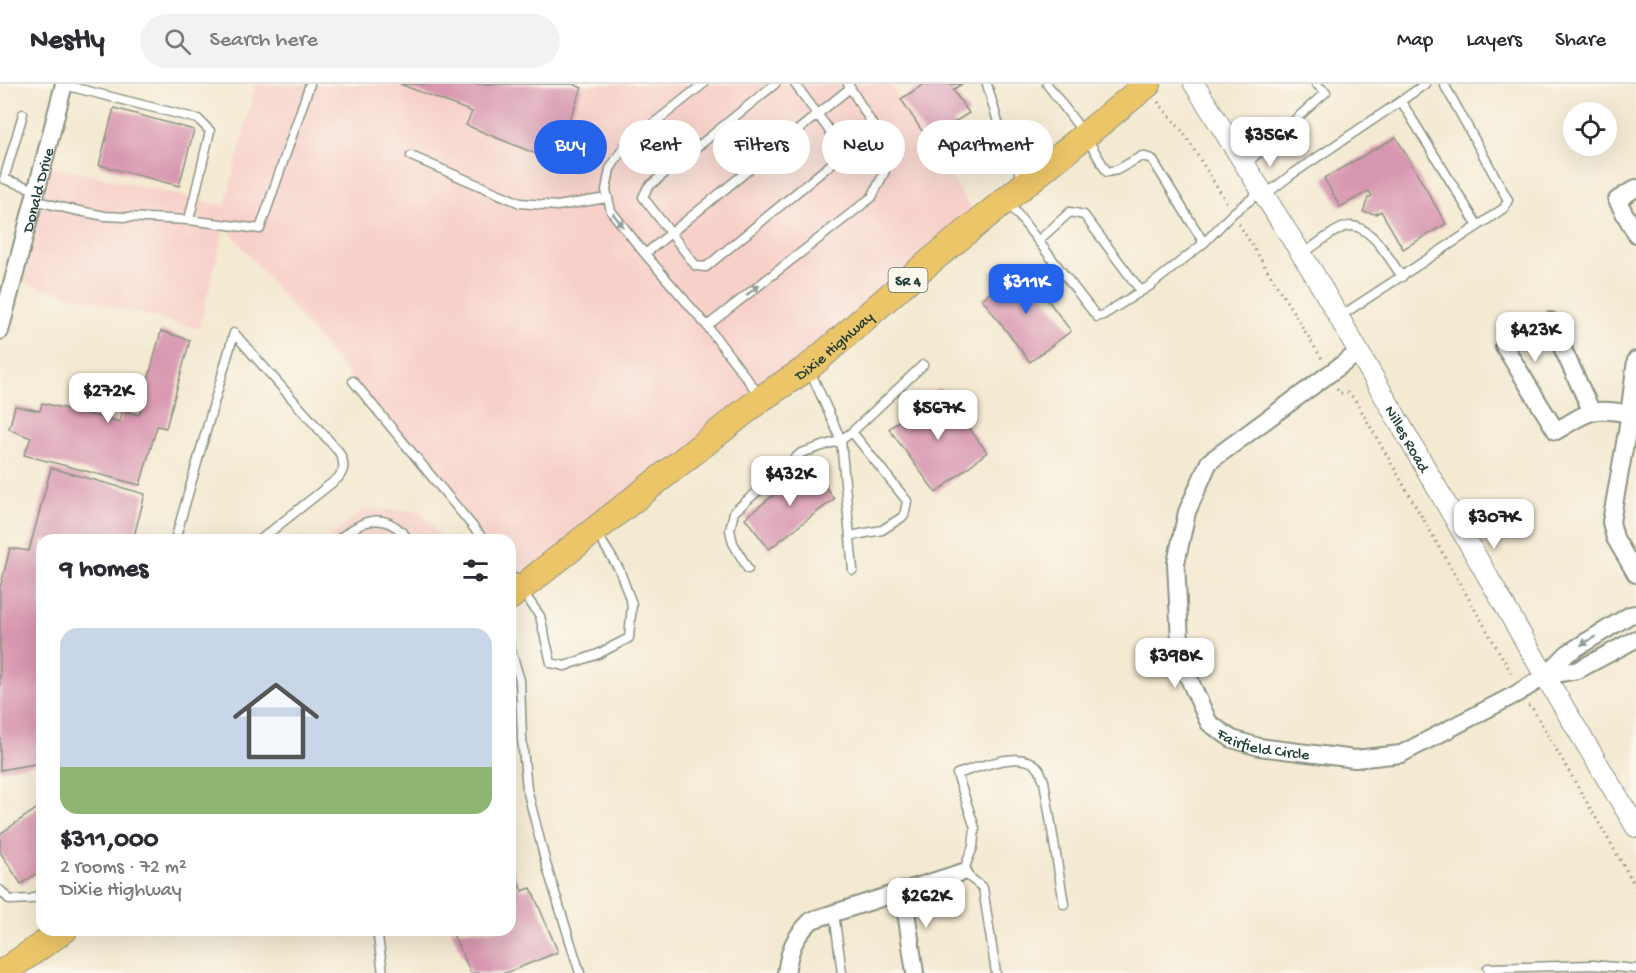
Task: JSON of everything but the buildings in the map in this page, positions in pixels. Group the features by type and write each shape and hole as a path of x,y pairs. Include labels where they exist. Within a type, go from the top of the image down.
{"main road":[{"name":"Dixie Highway","path":"516,585 594,530 762,398 808,366 916,273 1148,84"},
{"path":"2,973 55,936"}],"street":[{"name":"Nilles Road","path":"1194,84 1302,254 1545,676 1636,827"},
{"name":"Donald Drive","path":"0,329 64,85"},
{"path":"1636,188 1617,200 1636,234"},
{"path":"1592,410 1550,321 1504,346 1556,431 1592,410 1611,410 1629,414"},
{"name":"Fairfield Circle","path":"1359,352 1209,462 1186,512 1176,563 1181,661 1209,723 1232,739 1259,747 1355,759 1401,754 1518,693 1545,676"},
{"path":"1636,360 1629,414 1632,433 1611,522 1616,538 1636,574"},
{"path":"1545,676 1568,653 1630,615 1636,614"},
{"path":"1545,676 1578,670 1636,639"},
{"path":"786,973 789,953 798,934 812,920 963,872"},
{"path":"903,891 915,973"}],"lane":[{"path":"23,114 2,179 69,209 105,216 189,220 260,230 310,84"},
{"path":"703,84 624,147 610,169 606,190 607,198 611,211 707,326 762,398"},
{"path":"775,84 648,187 643,197 696,266 706,267 841,156 843,149 795,84"},
{"path":"987,84 1001,134 1026,184"},
{"path":"1047,84 1085,135 1107,172 1117,170 1142,156 1152,159 1204,243"},
{"path":"1245,165 1326,92 1316,84"},
{"path":"1006,200 1097,317 1141,291 1204,243 1233,213 1425,84"},
{"path":"1339,317 1504,208 1508,200 1444,84"},
{"path":"64,85 198,119 210,131 189,220"},
{"path":"645,254 818,115 849,86 882,140 885,171 872,197 707,326"},
{"path":"1401,101 1478,226"},
{"path":"411,156 520,203 557,206 607,198"},
{"path":"1038,241 1070,212 1084,215 1141,291"},
{"path":"1302,254 1342,227 1354,225 1365,230 1402,277"},
{"path":"177,534 234,333 339,452 344,467 338,478 268,534"},
{"path":"748,569 733,543 730,530 734,512 801,453 841,440 852,432 923,365"},
{"path":"808,366 841,440 853,570"},
{"path":"353,381 479,534"},
{"path":"850,536 882,530 904,516 907,501 852,432"},
{"path":"345,534 354,526 387,520 399,527 404,534"},
{"path":"516,588 540,616 551,663 565,666 598,654 629,638 632,604 619,569 594,530"},
{"path":"516,667 520,680 527,789 546,864 580,973"},
{"path":"516,724 521,722"},
{"path":"996,973 983,888 963,872 973,847 975,828 957,774 1010,759 1024,759 1038,766 1044,781 1064,904"},
{"path":"0,890 10,900 36,897"},
{"path":"834,913 842,973"},
{"path":"379,936 383,973"},
{"path":"1488,968 1570,970 1593,965 1636,969"}],"path":[{"path":"1176,124 1326,365"},
{"path":"1339,393 1347,393 1354,398 1513,672 1514,682"},
{"path":"1523,705 1531,706 1636,887"}],"shaded area":[{"path":"256,84 890,84 917,125 917,174 949,174 980,222 521,588 516,582 516,534 479,534 225,226 199,329 13,280 43,164 225,206"},
{"path":"364,509 421,511 438,534 333,534"}]}
